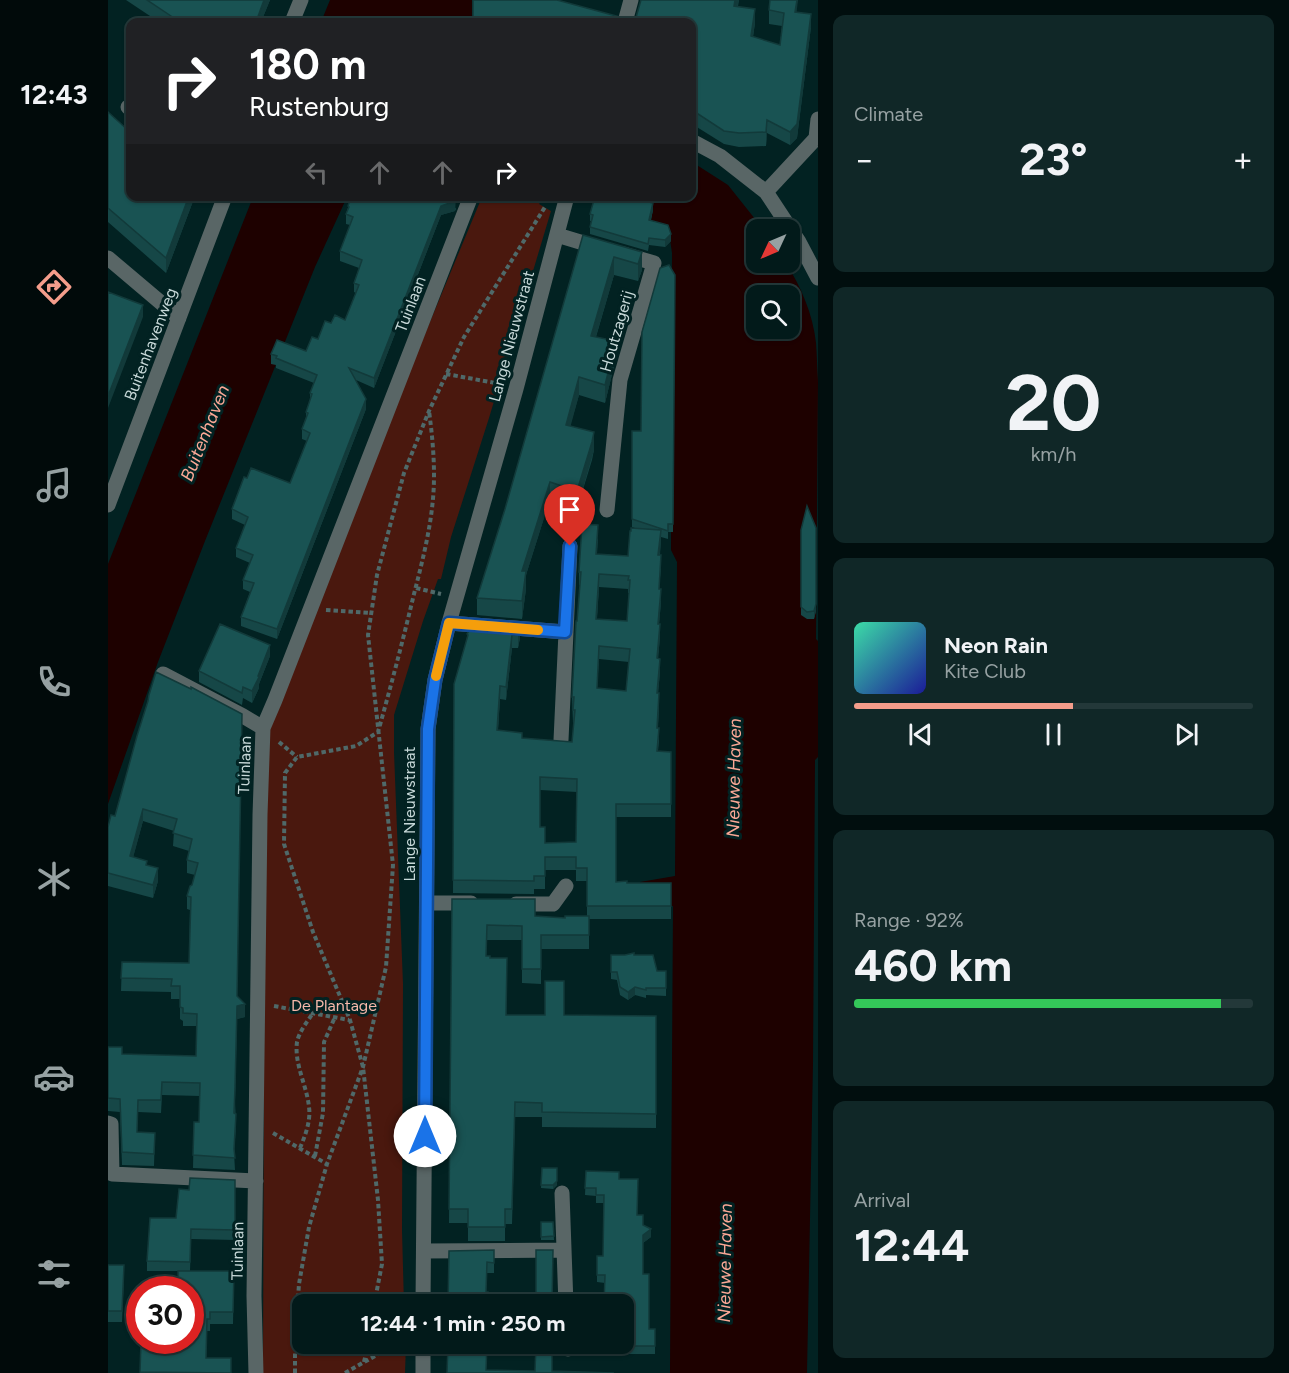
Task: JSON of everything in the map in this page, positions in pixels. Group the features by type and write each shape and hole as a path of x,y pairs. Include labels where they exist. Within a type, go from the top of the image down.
{"street":[{"path":"294,18 301,0"},
{"path":"626,18 631,0"},
{"path":"766,192 817,139 818,119"},
{"path":"696,143 720,156 766,192 799,242 818,278"},
{"name":"Buitenhavenweg","path":"108,505 223,201"},
{"name":"Tuinlaan","path":"256,1373 254,1296 263,728 469,201"},
{"name":"Lange Nieuwstraat","path":"423,1294 428,729 435,680 449,623 516,389 566,201"},
{"name":"Houtzagerij","path":"557,235 654,263 620,380 607,510"},
{"path":"108,258 178,318"},
{"path":"561,740 570,546"},
{"path":"449,623 565,632"},
{"path":"164,674 263,728"},
{"path":"502,904 553,904 566,886"},
{"path":"427,903 481,903"},
{"path":"108,1123 111,1124 112,1174 256,1181"},
{"path":"562,1193 566,1294"},
{"path":"424,1251 564,1250"},
{"path":"423,1354 423,1373"}],"path":[{"path":"295,1373 299,1284 309,1227 327,1164 363,1067 386,967 393,865 368,635 377,575 404,473 446,374 464,337 547,205"},
{"path":"446,374 494,382 516,389"},
{"path":"377,1294 382,1264 378,1200 363,1067 350,1020 313,932 284,844 285,773 297,757 356,746 378,732 416,588 430,522 434,478 433,438 429,411"},
{"path":"416,588 456,598"},
{"path":"310,609 370,613"},
{"path":"258,1003 350,1020"},
{"path":"300,1148 307,1131 310,1109 298,1060 297,1042 313,1013"},
{"path":"315,1156 323,1113 324,1042 335,1017"},
{"path":"257,1123 327,1164"},
{"path":"364,1362 366,1354"},
{"path":"345,1373 378,1354"}],"green space":[{"name":"De Plantage","path":"480,201 541,201 539,204 551,211 451,537 441,579 438,579 423,621 394,715 403,984 404,1294 292,1294 292,1354 406,1354 405,1373 263,1373 265,735 407,377"}],"water":[{"path":"330,0 472,0 472,18 323,18"},
{"name":"Nieuwe Haven","path":"696,165 728,185 755,219 746,219 746,273 792,273 798,285 746,285 746,339 800,339 800,289 809,311 816,343 818,381 816,639 818,641 818,757 815,760 813,1063 807,1373 670,1373 673,906 646,908 640,882 675,876 677,562 671,550 672,253 669,232 650,226 653,209 636,205 636,201 696,201"},
{"name":"Buitenhaven","path":"251,201 345,201 315,267 205,541 158,662 108,804 108,564"}],"building":[{"path":"147,0 264,0 257,18 174,18"},
{"path":"473,0 557,0 624,18 473,18"},
{"path":"641,0 735,0 734,6 755,9 751,36 780,45 784,13 769,10 770,0 797,0 795,12 811,14 797,124 790,132 767,120 766,132 724,131 696,113 696,18 636,18"},
{"path":"108,112 126,128 126,201 187,201 166,258 108,208"},
{"path":"350,201 455,201 441,206 374,378 349,368 366,399 277,629 241,617 254,583 243,580 253,555 236,548 248,517 232,509 244,477 247,478 251,468 290,483 310,433 302,429 308,413 306,412 312,394 310,393 317,375 271,354 277,340 306,351 312,337 318,339 325,321 331,323 335,315 345,320 359,285 354,283 362,260 340,251 353,217 346,214"},
{"path":"594,201 653,203 649,220 668,225 671,234 665,240 649,238 648,244 590,227 593,215 590,214"},
{"path":"583,235 642,252 638,264 614,257 591,336 616,341 605,385 579,377 566,425 594,432 592,442 577,491 550,482 522,571 526,571 522,601 477,598 505,509"},
{"path":"669,265 675,275 673,524 668,524 668,531 632,519 632,431 641,431 642,332 660,268"},
{"path":"108,292 143,305 108,396"},
{"path":"807,506 816,528 816,604 814,611 807,612 801,607 801,530"},
{"path":"582,524 598,525 596,554 628,556 631,528 661,530 658,555 661,555 659,589 661,589 657,658 660,659 657,693 659,693 657,728 659,728 657,751 671,752 671,804 616,804 616,882 671,883 671,906 587,906 587,868 576,868 576,857 545,857 545,876 534,876 534,881 453,880 454,684 467,634 474,622 520,625 518,635 512,635 506,687 500,686 497,730 522,733 522,738 572,742 575,710 573,710 574,697 572,697 576,621 581,572 579,572","holes":["599,574 629,576 627,621 596,619","599,646 630,649 626,691 597,688","540,777 577,779 576,842 545,843 545,827 540,827"]},
{"path":"220,624 270,645 252,691 243,687 242,693 199,671"},
{"path":"156,672 191,689 191,687 242,714 237,996 245,1004 237,1006 235,1158 193,1155 194,1122 199,1122 200,1083 162,1082 161,1100 138,1100 137,1132 155,1133 154,1154 122,1152 120,1099 108,1098 108,1047 122,1047 122,1054 196,1056 197,1014 183,1013 183,1008 180,1007 180,986 171,986 172,979 121,978 122,962 189,963 191,897 187,896 198,863 187,860 192,839 173,833 177,819 143,809 130,856 147,861 146,865 158,868 153,885 108,873 108,827 111,815 115,816"},
{"path":"452,899 535,899 535,916 565,918 565,916 589,916 589,935 541,935 541,969 522,969 522,926 487,925 486,956 507,958 506,1015 545,1015 545,981 564,981 564,1015 656,1016 656,1114 542,1112 542,1103 515,1102 512,1209 505,1209 505,1227 468,1227 468,1209 449,1209"},
{"path":"634,953 634,955 653,955 657,971 666,971 666,988 646,988 646,990 635,987 628,992 620,987 617,972 611,972 611,955"},
{"path":"542,1168 557,1168 557,1181 553,1185 541,1185"},
{"path":"586,1171 619,1172 619,1179 638,1179 637,1215 643,1215 643,1225 651,1229 643,1235 643,1274 649,1274 649,1329 655,1329 655,1346 634,1346 634,1294 604,1294 605,1275 597,1275 597,1256 603,1256 604,1195 596,1195 596,1188 585,1188"},
{"path":"190,1178 235,1180 235,1230 191,1229 190,1262 147,1261 150,1218 176,1218 179,1189 189,1190"},
{"path":"541,1222 553,1222 554,1236 541,1237"},
{"path":"494,1250 494,1263 487,1262 486,1292 488,1294 448,1294 449,1251"},
{"path":"536,1250 553,1250 552,1294 536,1294"},
{"path":"108,1265 124,1265 122,1311 108,1311"},
{"path":"178,1271 234,1271 233,1312 210,1312 210,1319 207,1319 206,1358 231,1358 231,1373 140,1372 141,1354 204,1354 204,1276 178,1276"},
{"path":"448,1354 487,1354 486,1370 535,1371 536,1354 552,1354 552,1371 614,1373 447,1373"}],"slow traffic":[{"path":"436,676 449,623 538,630"}],"route":[{"path":"425,1136 428,729 435,680 449,623 565,632 570,546"}]}
